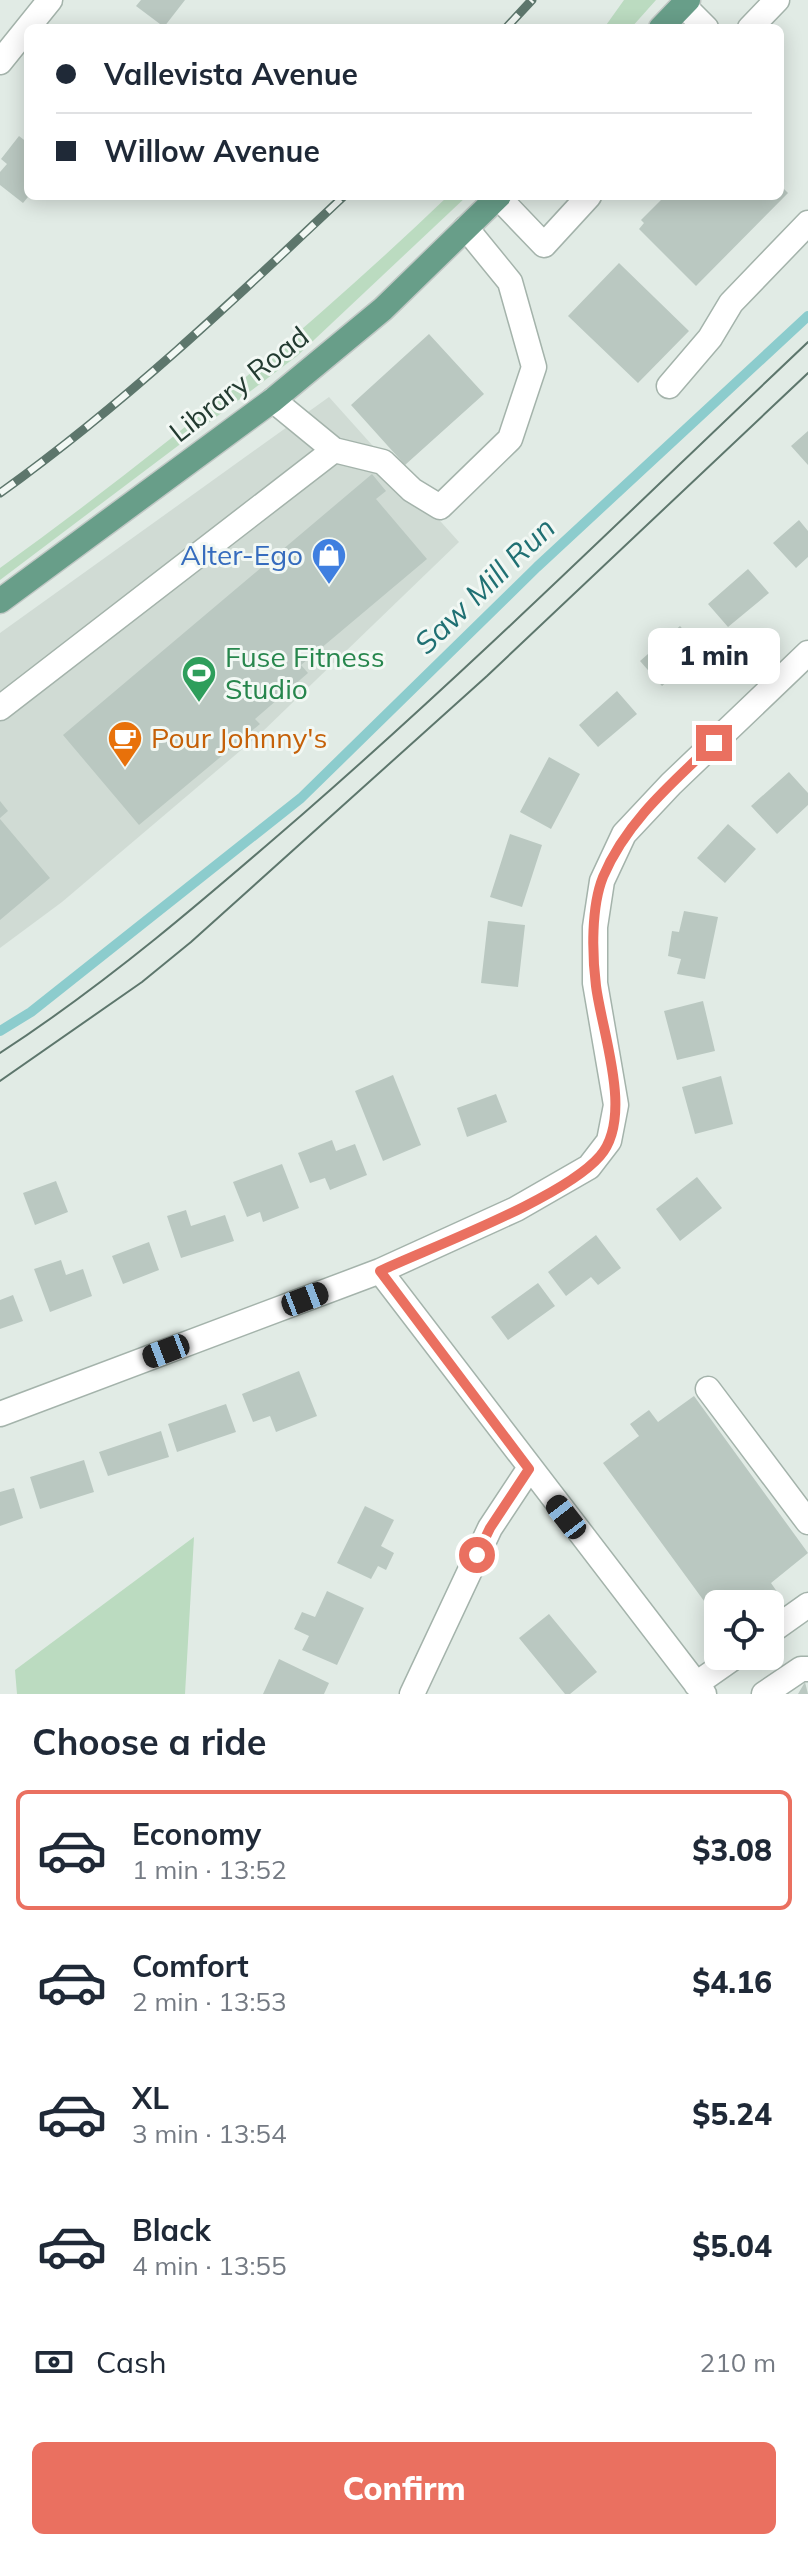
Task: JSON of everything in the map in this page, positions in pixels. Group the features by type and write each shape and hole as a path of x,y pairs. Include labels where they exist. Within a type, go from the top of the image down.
{"main road":[{"path":"665,24 686,3"},
{"name":"Library Road","path":"0,601 273,400 383,309 494,200"}],"street":[{"path":"31,24 50,0"},
{"path":"754,24 777,0"},
{"path":"686,3 703,24"},
{"path":"0,62 24,32"},
{"path":"502,200 544,245 585,200"},
{"path":"669,386 710,338 731,303 808,223"},
{"path":"273,400 334,450 383,462 412,490 440,507 510,439 534,367 510,282 466,228"},
{"path":"0,708 334,450"},
{"path":"0,1414 380,1271 574,1179 601,1155 615,1126 616,1105 595,983 595,927 602,881 624,834 671,784 808,653"},
{"path":"380,1271 700,1689 721,1670"},
{"path":"708,1389 808,1522"},
{"path":"412,1694 490,1528 529,1469"},
{"path":"784,1622 808,1605"},
{"path":"764,1694 801,1669 808,1669"}],"shaded area":[{"path":"329,397 459,542 260,734 62,902 0,948 0,633"}],"green space":[{"path":"624,0 656,0 635,24 607,24"},
{"path":"444,200 463,200 297,356 0,580 0,568 174,436 286,343"},
{"path":"194,1537 185,1694 17,1694 15,1670"}],"building":[{"path":"141,0 185,0 166,24 160,24 136,6"},
{"path":"19,136 24,140 26,200 23,203 0,185 0,172 7,164 1,159"},
{"path":"661,200 781,200 696,286 639,229 644,223 641,220"},
{"path":"619,263 689,331 638,383 568,316"},
{"path":"429,334 484,394 405,465 351,405"},
{"path":"808,431 808,465 791,446"},
{"path":"372,474 386,491 376,499 427,559 301,665 308,673 255,719 260,724 139,825 63,735"},
{"path":"799,520 808,531 808,557 796,568 773,543"},
{"path":"748,569 769,593 728,627 708,604"},
{"path":"680,626 702,651 662,686 640,661"},
{"path":"617,691 637,714 598,747 579,725"},
{"path":"549,757 580,774 551,829 520,812"},
{"path":"789,772 808,793 808,805 777,834 751,806"},
{"path":"0,801 8,811 0,818"},
{"path":"0,819 50,878 0,920"},
{"path":"728,824 756,849 725,883 697,858"},
{"path":"510,834 542,845 522,907 490,897"},
{"path":"684,911 718,917 705,979 677,974 681,959 668,956 672,931 679,932"},
{"path":"488,921 525,925 518,987 481,983"},
{"path":"703,1001 715,1051 677,1060 664,1011"},
{"path":"393,1075 421,1145 383,1161 355,1091"},
{"path":"721,1076 733,1124 695,1134 682,1087"},
{"path":"496,1094 507,1122 467,1137 457,1108"},
{"path":"332,1140 336,1151 355,1144 367,1175 330,1190 325,1178 310,1183 298,1153"},
{"path":"282,1164 299,1208 263,1222 260,1212 247,1217 233,1182"},
{"path":"697,1177 722,1208 680,1241 656,1209"},
{"path":"56,1181 68,1212 35,1225 23,1193"},
{"path":"186,1210 191,1226 225,1215 234,1241 181,1258 167,1216"},
{"path":"596,1235 621,1268 598,1285 591,1277 566,1296 548,1272"},
{"path":"149,1242 159,1270 123,1284 112,1256"},
{"path":"61,1260 66,1275 83,1269 92,1296 50,1312 34,1269"},
{"path":"538,1283 555,1306 508,1340 491,1317"},
{"path":"13,1295 23,1321 0,1329 0,1300"},
{"path":"299,1371 317,1416 276,1432 270,1416 253,1422 242,1394"},
{"path":"694,1396 808,1553 771,1583 776,1590 704,1590 704,1601 603,1463 639,1436 630,1424 649,1410 658,1422"},
{"path":"226,1404 236,1432 177,1452 168,1424"},
{"path":"161,1431 169,1457 108,1476 99,1452"},
{"path":"84,1460 94,1492 40,1509 30,1477"},
{"path":"14,1488 23,1518 0,1526 0,1492"},
{"path":"365,1506 394,1520 381,1546 394,1553 386,1570 378,1566 371,1579 337,1563"},
{"path":"327,1591 364,1608 337,1665 302,1650 309,1636 294,1629 302,1612 315,1617"},
{"path":"549,1614 597,1672 570,1694 565,1694 519,1638"},
{"path":"279,1659 329,1683 324,1694 263,1694"},
{"path":"805,1682 808,1694 798,1694"}],"waterway":[{"name":"Saw Mill Run","path":"0,1031 31,1012 301,798 537,567 808,316"}],"tram line":[{"path":"0,1053 80,998 193,908 304,813 495,639 808,342"},
{"path":"0,1081 142,982 191,942 487,676 808,373"}],"railway":[{"path":"510,24 532,0"},
{"path":"0,493 134,388 340,200"}],"place":[{"name":"Alter-Ego","path":"329,586"},
{"name":"Fuse Fitness Studio","path":"199,704"},
{"name":"Pour Johnny's","path":"125,769"}],"route":[{"path":"477,1555 490,1528 529,1469 380,1271 574,1179 601,1155 615,1126 616,1105 595,983 595,927 602,881 624,834 714,743"}]}
